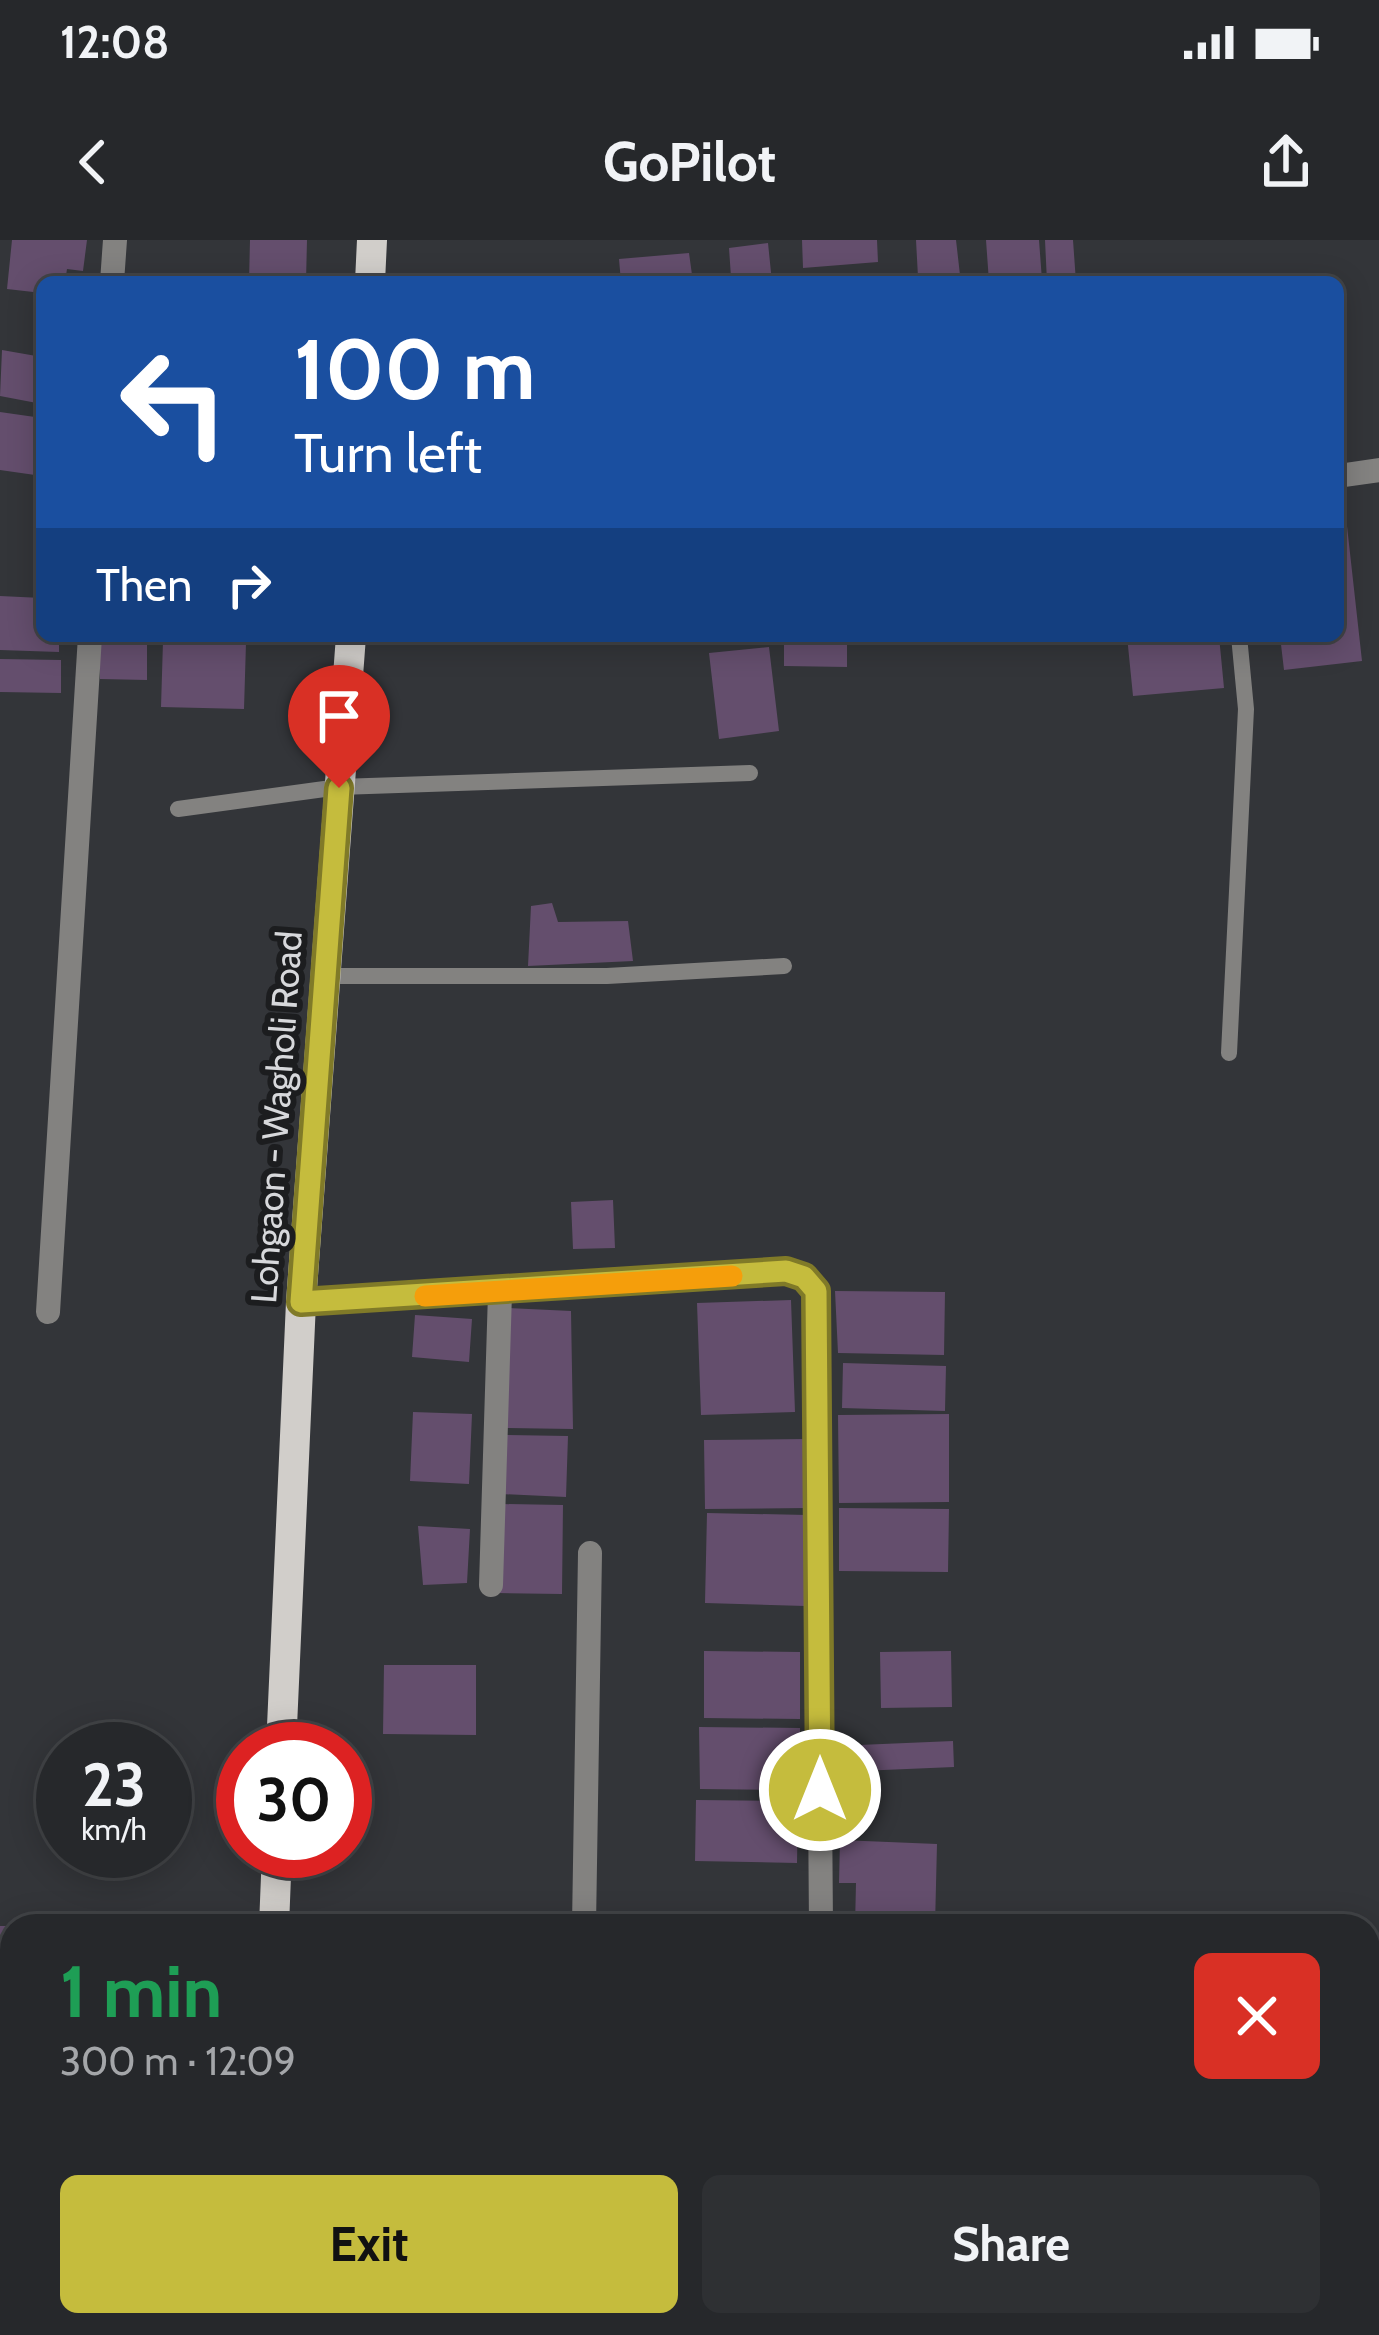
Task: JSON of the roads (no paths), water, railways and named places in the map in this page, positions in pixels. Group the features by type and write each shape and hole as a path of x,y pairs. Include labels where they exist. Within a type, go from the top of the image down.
{"main road":[{"path":"370,276 372,240"},
{"name":"Lohgaon - Wagholi Road","path":"282,1722 301,1302 351,642"},
{"path":"274,1914 276,1878"}],"street":[{"path":"112,276 115,240"},
{"path":"1344,475 1379,470"},
{"path":"48,1312 90,642"},
{"path":"301,1302 500,1293 786,1271 804,1277 816,1291 820,1914"},
{"path":"491,1585 500,1293"},
{"path":"584,1914 590,1552"}],"lane":[{"path":"1229,1053 1246,709 1240,642"},
{"path":"178,809 339,788 750,773"},
{"path":"325,976 607,976 784,966"}]}
